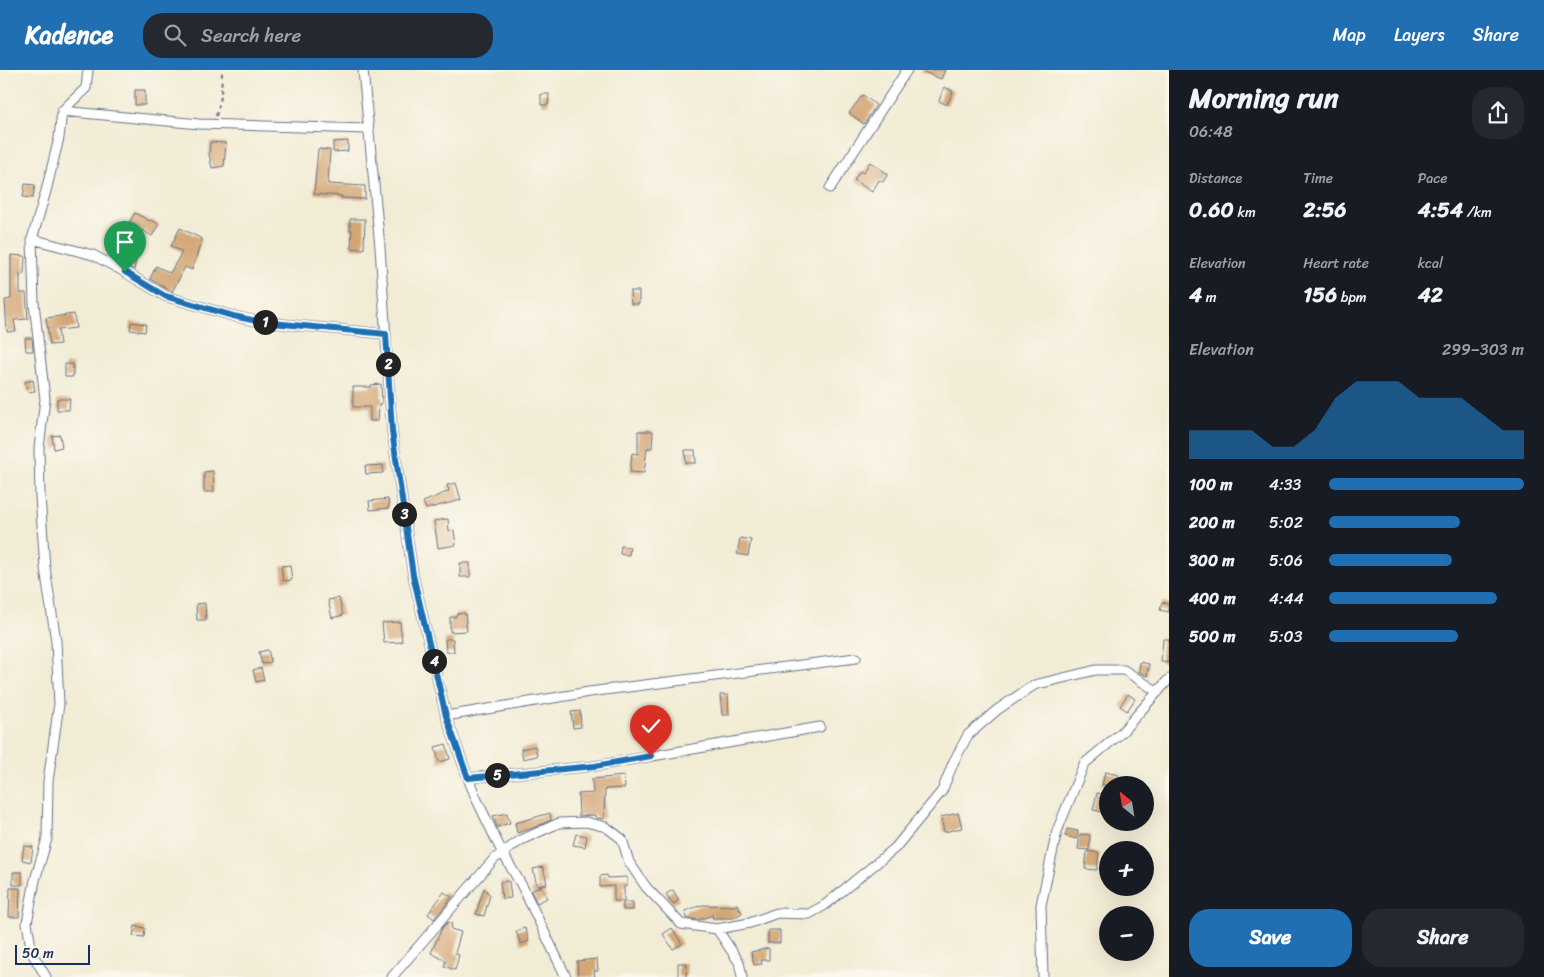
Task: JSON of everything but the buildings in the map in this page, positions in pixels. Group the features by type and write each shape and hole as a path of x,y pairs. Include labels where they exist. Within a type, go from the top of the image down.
{"street":[{"path":"46,977 32,953 27,923 34,880 47,839 48,781 59,704 56,641 45,568 40,496 39,448 45,399 34,303 32,239 59,138 62,111 86,88 88,70"},
{"path":"363,70 380,246 392,431 413,575 446,716 468,778 502,852 522,886 566,977"},
{"path":"830,188 907,70"},
{"path":"62,111 210,125 368,129"},
{"path":"32,239 93,255 165,296 233,316 262,322 386,334"},
{"path":"446,716 588,692 856,658"},
{"path":"392,977 494,859 521,840 558,824 586,822 606,827 622,839 629,862 646,887 681,924 717,928 750,923 777,913 809,914 825,906 895,848 942,791 954,761 968,735 997,710 1034,685 1096,670 1124,670 1158,692"},
{"path":"1043,977 1040,905 1057,832 1084,764 1121,733 1169,679"},
{"path":"468,778 595,766 820,727"},
{"path":"717,928 739,962 742,977"}],"path":[{"path":"210,125 216,115 222,72 224,70"}],"route":[{"path":"125,272 165,296 233,316 262,322 386,334 392,431 413,575 446,716 468,778 595,766 651,756"}]}
